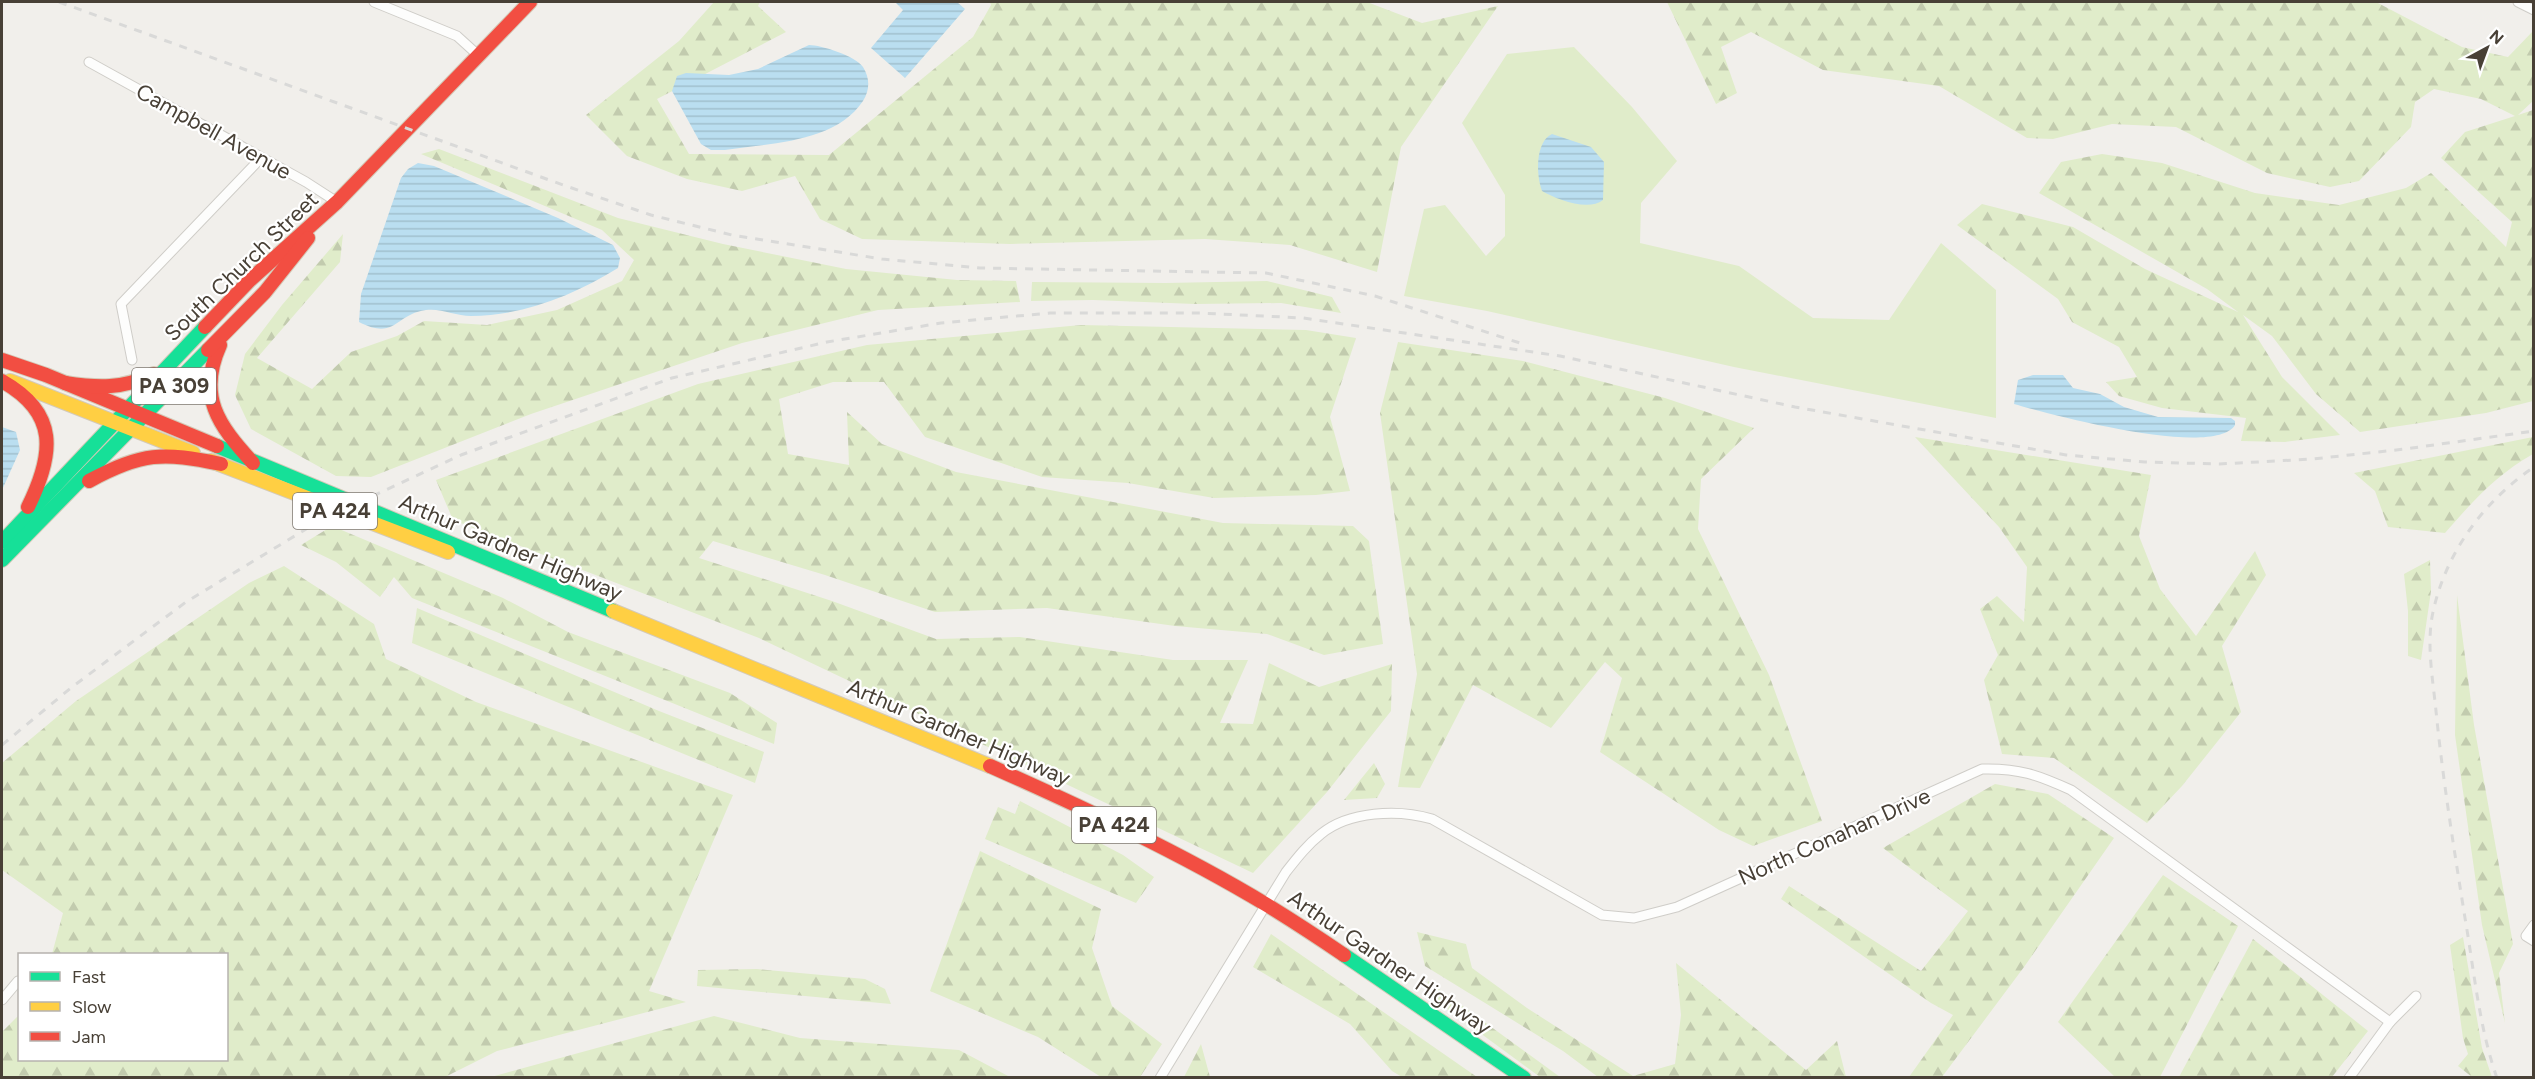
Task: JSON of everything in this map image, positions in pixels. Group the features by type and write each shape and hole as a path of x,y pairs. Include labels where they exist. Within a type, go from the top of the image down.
{"main road":[{"name":"South Church Street","path":"2,542 250,280 337,202 530,2"},
{"name":"South Church Street","path":"2,560 265,292 337,202"},
{"path":"229,330 212,363 210,392 222,428 254,463"},
{"name":"Arthur Gardner Highway","path":"2,360 65,383 672,636 954,750 1036,786 1191,863 1267,905 1389,984 1524,1077"},
{"path":"65,383 101,388 128,386 168,366"},
{"path":"2,379 21,392 38,410 48,449 36,490 17,524"},
{"name":"Arthur Gardner Highway","path":"2,379 339,512 672,636"},
{"path":"72,491 119,466 160,456 176,455 221,464"}],"street":[{"path":"374,2 457,36 478,56"},
{"path":"2518,2 2534,10"},
{"name":"Campbell Avenue","path":"89,62 306,182 337,202"},
{"path":"132,360 121,304 261,158"},
{"name":"North Conahan Drive","path":"1160,1077 1301,853 1322,833 1348,820 1383,814 1417,814 1432,819 1602,915 1634,918 1677,908 1983,769 2009,768 2040,776 2071,790 2390,1022"},
{"path":"2530,939 2534,925"},
{"path":"2,1000 18,981"},
{"path":"2349,1077 2390,1022 2416,996"}],"green space":[{"path":"714,2 760,2 758,6 786,32 657,99 689,154 829,155 973,37 991,5 990,2 1367,2 1422,23 1498,6 1401,147 1377,272 1290,245 1205,239 1010,244 862,239 820,219 795,176 742,191 687,179 627,156 586,115 679,41"},
{"path":"1667,2 2376,2 2462,47 2508,57 2533,31 2533,101 2518,115 2533,110 2533,401 2486,413 2360,432 2316,394 2272,336 2243,315 2282,377 2340,435 2285,442 2241,441 2246,418 2162,408 2119,396 2106,382 2137,377 2119,347 2072,322 2058,299 1957,225 1982,204 2073,227 2145,269 2238,312 2207,289 2039,193 2061,162 2102,154 2162,163 2255,193 2339,205 2406,188 2431,173 2506,247 2512,222 2441,158 2465,132 2515,116 2481,99 2434,89 2415,102 2411,127 2359,181 2330,187 2267,173 2176,127 2112,124 2053,139 2027,138 1939,86 1823,70 1751,32 1721,47 1737,93 1716,104"},
{"path":"1574,47 1632,107 1677,161 1641,203 1640,243 1739,266 1813,318 1889,320 1941,243 1996,290 1996,418 1734,367 1487,311 1404,296 1424,209 1445,205 1486,256 1505,236 1505,195 1462,123 1507,54"},
{"path":"439,149 618,218 723,244 846,269 957,280 1016,281 1020,302 878,310 742,343 531,414 371,477 336,476 251,429 235,395 245,354 282,305 343,234 340,262 257,358 312,389 351,352 397,336 424,321 487,325 557,310 622,281 634,260 602,230 421,154"},
{"path":"1267,281 1332,297 1341,313 1281,303 1031,301 1032,282"},
{"path":"1081,325 1306,330 1356,338 1330,417 1350,491 1316,495 1214,498 1128,483 1042,477 925,437 884,382 833,382 779,399 788,454 849,465 847,412 882,444 956,472 1223,523 1353,526 1369,541 1383,644 1324,655 1267,634 1175,626 1047,608 935,612 713,541 699,558 832,601 936,639 1020,637 1173,660 1248,660 1220,723 1253,724 1269,663 1319,687 1392,664 1391,711 1327,792 1253,873 759,638 453,520 436,480 698,384 867,345"},
{"path":"1398,342 1523,361 1665,398 1754,428 1701,479 1698,529 1769,675 1822,821 1753,846 1719,830 1600,752 1622,678 1605,662 1551,728 1473,685 1420,788 1398,787 1417,674 1380,413"},
{"path":"1915,437 2151,475 2139,536 2160,589 2196,636 2255,551 2266,575 2222,646 2241,712 2182,786 2147,823 2054,758 2002,754 1984,680 1998,655 1980,609 1997,596 2024,622 2027,567 1999,527"},
{"path":"2533,437 2533,454 2496,480 2475,499 2445,533 2388,527 2375,491 2354,473"},
{"path":"332,526 503,598 568,632 730,693 777,723 774,744 412,598 394,577 380,597 336,562 301,545"},
{"path":"2430,560 2431,591 2421,660 2408,656 2408,611 2404,574"},
{"path":"284,566 374,624 386,659 476,702 733,795 649,991 686,1002 497,1051 445,1077 2,1077 2,1032 18,1016 18,1061 228,1061 228,953 52,953 63,913 2,870 2,763 76,701 249,583"},
{"path":"2457,595 2474,725 2513,944 2499,973 2505,1023 2482,925 2455,735"},
{"path":"417,608 659,711 764,752 755,783 412,643"},
{"path":"1374,763 1385,784 1377,798 1344,800"},
{"path":"1995,784 2048,794 2114,838 2024,967 1942,1077 1909,1077 1953,1015 1931,1003 1781,899 1789,886 1921,971 1968,911 1883,848"},
{"path":"1020,801 1123,855 1154,877 1136,903 985,839 998,807 1015,814"},
{"path":"980,851 1101,909 1092,948 1112,1006 1162,1044 1140,1077 1101,1077 1038,1037 930,991"},
{"path":"2163,875 2238,926 2160,1077 2115,1077 2058,1022"},
{"path":"1417,932 1466,944 1472,968 1527,1008 1633,1076 1675,1064 1681,1015 1676,963 1806,1070 1837,1041 1846,1077 1598,1077 1563,1051 1425,966"},
{"path":"1271,934 1477,1077 1402,1077 1392,1071 1350,1024 1253,967"},
{"path":"2463,937 2482,1048 2492,1077 2472,1077 2458,1066 2468,1054 2463,1038 2450,945"},
{"path":"2253,939 2368,1031 2332,1077 2179,1077"},
{"path":"757,969 865,979 885,989 891,1004 697,986 698,970"},
{"path":"1428,981 1560,1077 1540,1077 1427,994"},
{"path":"714,1016 800,1038 959,1050 1010,1077 491,1077"},
{"path":"1201,1044 1210,1077 1184,1077"}],"water":[{"path":"895,2 957,2 965,9 905,78 871,48 903,10"},
{"path":"809,45 838,52 863,67 868,80 867,93 851,115 819,133 800,139 725,150 711,150 701,144 672,91 677,76 686,73 729,75 758,69"},
{"path":"1552,134 1591,147 1604,162 1603,200 1581,205 1563,201 1542,191 1538,160 1542,144"},
{"path":"418,163 434,166 558,218 613,245 620,258 618,268 566,295 510,312 471,316 426,310 416,312 395,325 381,329 359,322 361,294 401,178 408,169"},
{"path":"2033,375 2063,375 2073,388 2100,394 2124,407 2158,417 2231,418 2235,421 2235,425 2221,434 2197,437 2165,436 2094,424 2014,404 2018,380"},
{"path":"2,427 16,432 20,450 2,490"}],"railway":[{"path":"59,2 563,185 651,215 732,235 882,259 980,268 1266,273 1375,296 1523,344"},
{"path":"2,745 72,687 186,602 321,520 461,455 672,378 827,342 941,323 1050,313 1200,313 1303,318 1560,356 1795,407 2066,455 2145,462 2219,464 2313,459 2534,431"},
{"path":"2497,1078 2481,1019 2445,789 2430,637 2439,590 2457,549 2483,512 2534,467"}],"traffic: fast":[{"path":"2,542 205,327"},
{"path":"2,560 208,350"},
{"path":"217,446 613,611"},
{"path":"1344,955 1524,1078"}],"traffic: slow":[{"path":"10,381 193,453"},
{"path":"211,461 448,552"},
{"path":"613,611 990,766"}],"traffic: jam":[{"path":"205,327 250,280 337,202 530,2"},
{"path":"208,350 265,292 308,238"},
{"path":"220,345 213,363 211,395 221,422 253,463"},
{"path":"2,360 46,375 217,446"},
{"path":"65,383 88,386 121,385 154,374"},
{"path":"2,381 21,393 34,407 42,421 46,436 43,469 28,507"},
{"path":"89,481 124,464 153,457 168,456 221,464"},
{"path":"990,766 1096,814 1200,867 1267,905 1344,955"}]}
